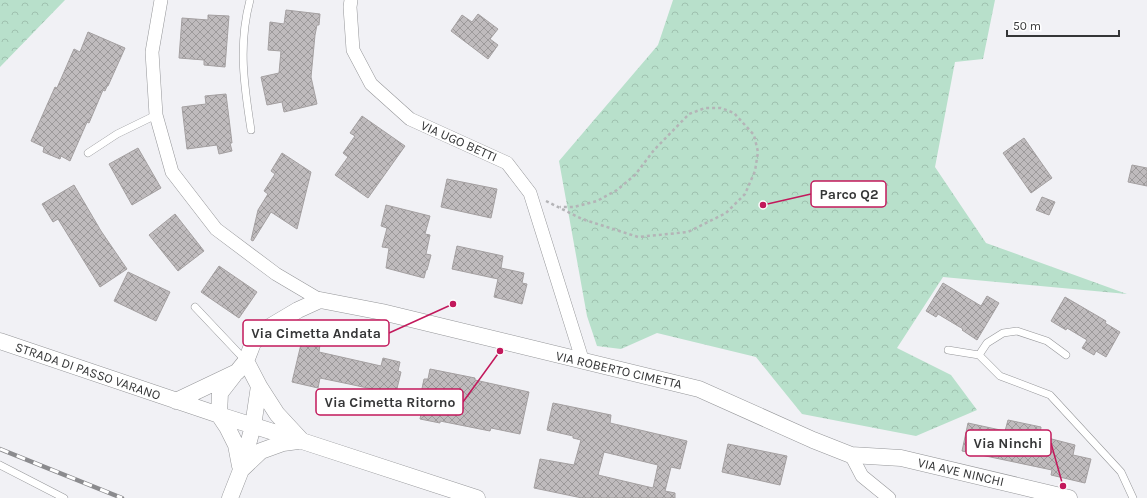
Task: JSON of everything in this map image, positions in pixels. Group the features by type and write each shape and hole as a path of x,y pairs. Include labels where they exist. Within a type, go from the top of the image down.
{"street":[{"path":"161,0 152,52 156,115 172,172 216,230 276,274 320,300"},
{"name":"VIA UGO BETTI","path":"351,0 350,7 353,50 371,84 410,119 507,163 530,193 583,362"},
{"path":"241,470 236,445 219,415 220,393 242,366 253,342 266,329 298,310 320,300"},
{"name":"VIA ROBERTO CIMETTA","path":"320,300 382,312 699,389 813,440 851,455"},
{"name":"STRADA DI PASSO VARANO","path":"0,341 176,401 302,440 477,498"},
{"name":"STRADA DI PASSO VARANO","path":"176,401 242,366 259,386 277,414 302,440"},
{"name":"STRADA DI PASSO VARANO","path":"232,492 241,470 253,426 259,386"},
{"name":"STRADA DI PASSO VARANO","path":"241,470 261,451 283,443 302,440"},
{"path":"851,455 862,476 889,498"},
{"name":"VIA AVE NINCHI","path":"851,455 901,458 1069,498"}],"lane":[{"path":"250,0 245,18 242,54 244,82 251,130"},
{"path":"88,153 117,134 156,115"},
{"path":"195,307 242,366"},
{"path":"979,355 987,343 1003,333 1017,330 1047,341 1066,355"},
{"path":"948,350 979,355 1000,376 1050,394 1122,472 1134,498"},
{"path":"0,465 64,498"}],"path":[{"path":"530,193 582,219 638,237 688,232 726,213 745,194 754,171 758,152 754,135 743,121 734,113 720,108 705,108 694,112 689,114 674,128 635,174 617,190 597,201 574,207 560,207"}],"green space":[{"path":"0,0 65,0 0,67"},
{"path":"673,0 995,0 983,59 955,62 935,167 986,243 1127,294 943,277 897,348 951,375 977,410 916,436 802,414 756,357 657,333 621,349 597,346 587,316 559,161 658,45"}],"building":[{"path":"286,10 320,14 319,25 317,25 315,35 311,77 317,104 284,112 282,102 267,105 261,77 279,73 281,51 268,50 270,22 284,24"},
{"path":"478,14 498,29 490,39 498,45 488,59 451,31 462,15 472,22"},
{"path":"208,15 229,16 225,67 204,65 204,60 179,58 182,18 208,20"},
{"path":"88,32 125,48 108,86 105,91 103,90 89,123 87,122 70,161 61,156 60,159 43,152 44,147 31,141 74,49 80,52"},
{"path":"226,94 232,151 219,154 217,145 187,149 182,107 206,104 205,96"},
{"path":"362,116 405,146 368,198 335,175 348,157 343,153 355,136 350,133"},
{"path":"1024,138 1052,178 1031,193 1003,153"},
{"path":"138,148 161,188 132,205 109,164"},
{"path":"282,153 311,172 297,229 271,212 253,241 251,240 258,210 268,194 264,191 275,174 271,171"},
{"path":"1132,165 1147,168 1147,186 1128,182"},
{"path":"447,179 497,189 491,218 441,207"},
{"path":"74,185 101,231 127,269 100,287 58,219 53,222 42,204"},
{"path":"1042,197 1055,202 1049,215 1036,210"},
{"path":"386,205 430,216 425,234 430,235 426,254 431,255 424,278 386,268 389,248 382,247 387,228 381,226"},
{"path":"175,214 204,251 178,271 149,235"},
{"path":"457,246 503,256 501,268 524,273 522,283 527,284 522,304 494,297 498,279 452,269"},
{"path":"219,266 257,292 239,318 201,292"},
{"path":"128,272 170,292 156,321 114,301"},
{"path":"943,283 981,306 987,296 999,303 977,340 962,330 963,329 938,314 936,317 926,311"},
{"path":"1065,297 1106,321 1105,323 1120,332 1106,357 1096,351 1094,355 1082,348 1087,340 1067,328 1066,330 1051,321"},
{"path":"302,340 320,344 319,352 381,366 383,358 400,362 398,371 401,372 393,405 369,399 372,389 320,378 318,388 292,382"},
{"path":"430,369 475,378 475,380 529,392 520,434 491,428 490,431 440,421 440,423 420,419 423,404 419,403 424,379 428,379"},
{"path":"553,403 611,415 610,423 687,441 680,469 671,467 665,491 675,493 675,498 582,498 534,488 540,459 574,465 581,440 573,438 573,436 547,430","holes":["604,452 658,465 653,488 598,475"]},
{"path":"1008,420 1041,427 1040,436 1075,445 1073,455 1091,459 1085,483 1051,475 1052,470 962,451 968,423 1005,431"},
{"path":"728,444 787,456 780,485 722,472"}],"railway":[{"path":"0,449 122,498"}],"place":[{"name":"Parco Q2","path":"763,205"},
{"name":"Via Cimetta Andata","path":"453,304"},
{"name":"Via Cimetta Ritorno","path":"500,351"},
{"name":"Via Ninchi","path":"1063,486"}]}
